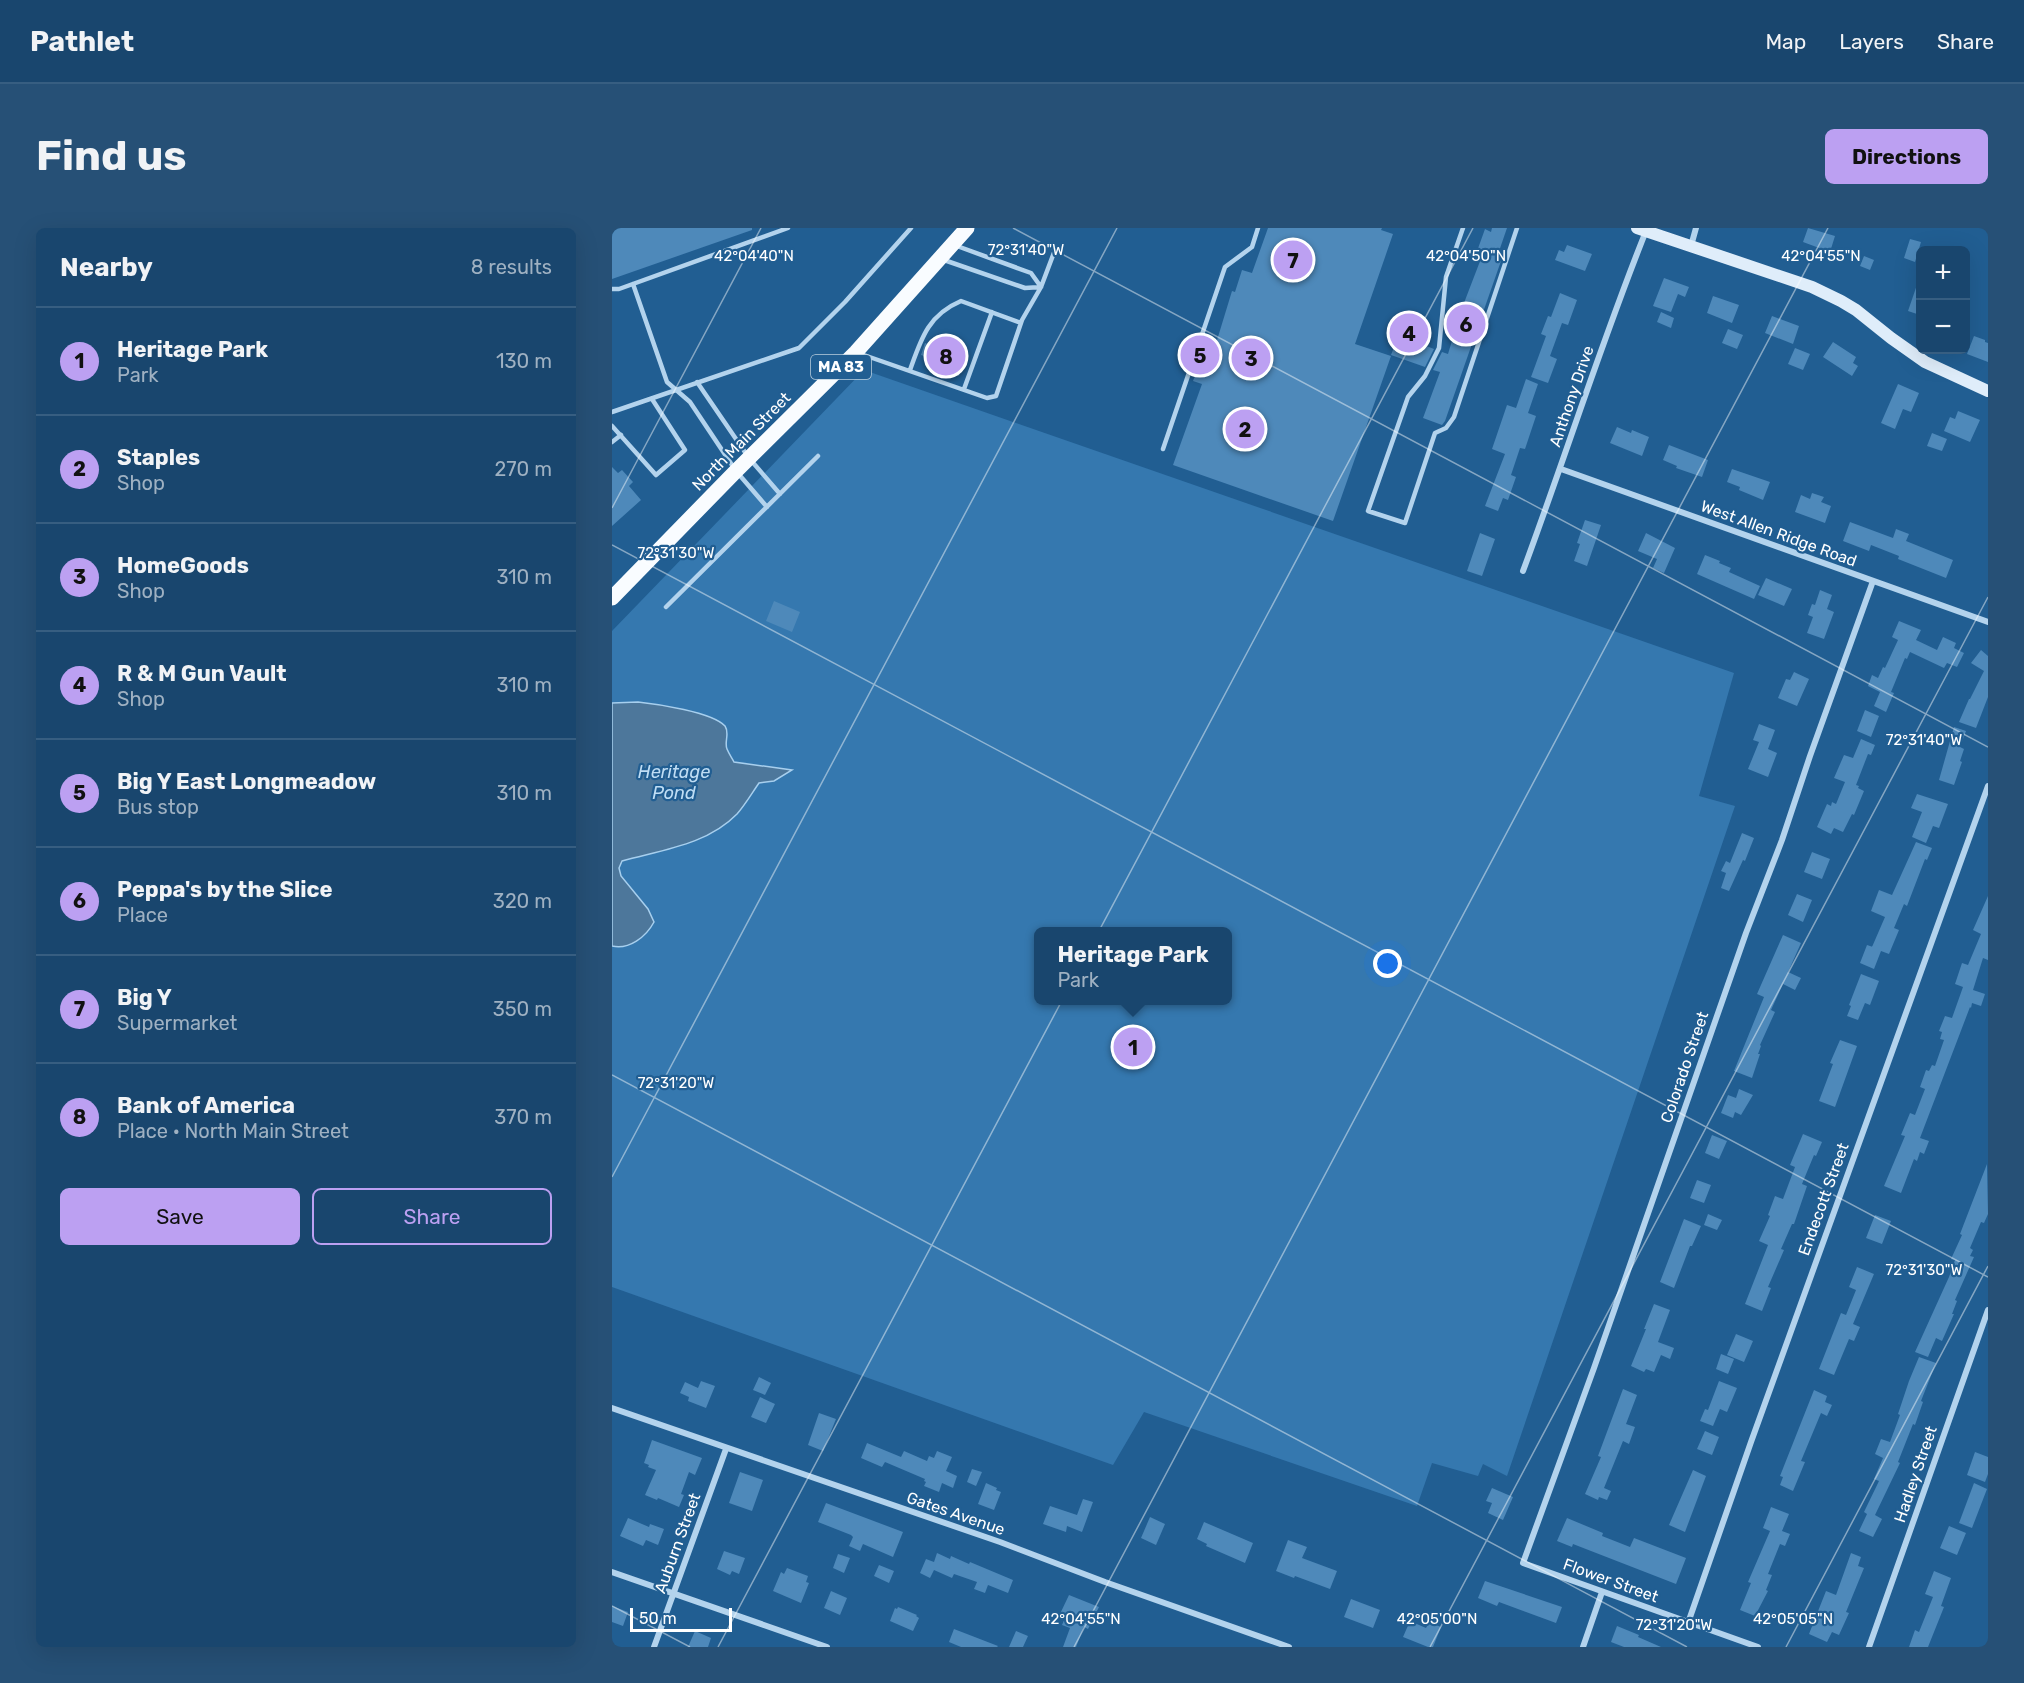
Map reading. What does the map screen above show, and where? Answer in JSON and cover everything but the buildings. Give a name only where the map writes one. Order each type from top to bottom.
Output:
[{"type":"main road","name":"North Main Street","points":[[612,598],[856,352],[967,228]]},
{"type":"main road","points":[[1641,230],[1812,287],[1856,310],[1925,362],[1988,391]]},
{"type":"street","points":[[1691,246],[1696,228]]},
{"type":"street","name":"Anthony Drive","points":[[1523,571],[1561,469],[1641,230]]},
{"type":"street","name":"West Allen Ridge Road","points":[[1561,469],[1988,622]]},
{"type":"street","name":"Colorado Street","points":[[1523,1563],[1873,580]]},
{"type":"street","name":"Endecott Street","points":[[1688,1623],[1988,786]]},
{"type":"street","name":"Hadley Street","points":[[1869,1647],[1988,1310]]},
{"type":"street","name":"Gates Avenue","points":[[612,1408],[1000,1542],[1289,1647]]},
{"type":"street","name":"Auburn Street","points":[[654,1647],[726,1449]]},
{"type":"street","name":"Flower Street","points":[[1523,1563],[1758,1647]]},
{"type":"street","points":[[612,1572],[827,1647]]},
{"type":"street","points":[[1582,1647],[1602,1592]]},
{"type":"lane","points":[[612,289],[633,284],[788,228]]},
{"type":"lane","points":[[612,412],[799,348],[845,302],[911,228]]},
{"type":"lane","points":[[1162,449],[1225,267],[1252,247],[1258,228]]},
{"type":"lane","points":[[1463,228],[1446,277],[1439,348],[1425,376],[1408,397],[1368,511],[1405,523],[1436,433],[1446,428],[1454,417],[1517,228]]},
{"type":"lane","points":[[953,244],[1031,273],[1041,287]]},
{"type":"lane","points":[[856,352],[987,398],[996,396],[1021,323],[1041,287],[1054,250]]},
{"type":"lane","points":[[940,258],[1024,288],[1041,287]]},
{"type":"lane","points":[[633,284],[667,382],[690,402],[736,471],[767,507]]},
{"type":"lane","points":[[910,370],[922,335],[929,325],[952,305],[962,301],[1021,323]]},
{"type":"lane","points":[[964,389],[992,312]]},
{"type":"lane","points":[[697,382],[749,458],[780,494]]},
{"type":"lane","points":[[612,426],[656,475],[685,450],[652,399]]},
{"type":"lane","points":[[612,442],[621,435]]},
{"type":"lane","points":[[666,607],[818,456]]},
{"type":"shaded area","points":[[864,370],[1734,673],[1699,796],[1735,806],[1507,1476],[1483,1464],[1478,1476],[1432,1463],[1417,1506],[1144,1412],[1113,1465],[612,1287],[612,631]]},
{"type":"water","name":"Heritage Pond","points":[[638,702],[684,710],[718,721],[725,726],[726,746],[734,762],[792,770],[774,781],[759,783],[737,814],[712,833],[683,845],[622,861],[619,868],[621,876],[648,909],[654,922],[636,941],[618,947],[612,946],[612,703]]},
{"type":"place","name":"Big Y","points":[[1293,260]]},
{"type":"place","name":"Peppa's by the Slice","points":[[1466,324]]},
{"type":"place","name":"R & M Gun Vault","points":[[1409,333]]},
{"type":"place","name":"Big Y East Longmeadow","points":[[1200,355]]},
{"type":"place","name":"Bank of America","points":[[946,356]]},
{"type":"place","name":"HomeGoods","points":[[1251,358]]},
{"type":"place","name":"Staples","points":[[1245,429]]},
{"type":"place","name":"Heritage Park","points":[[1133,1047]]}]
